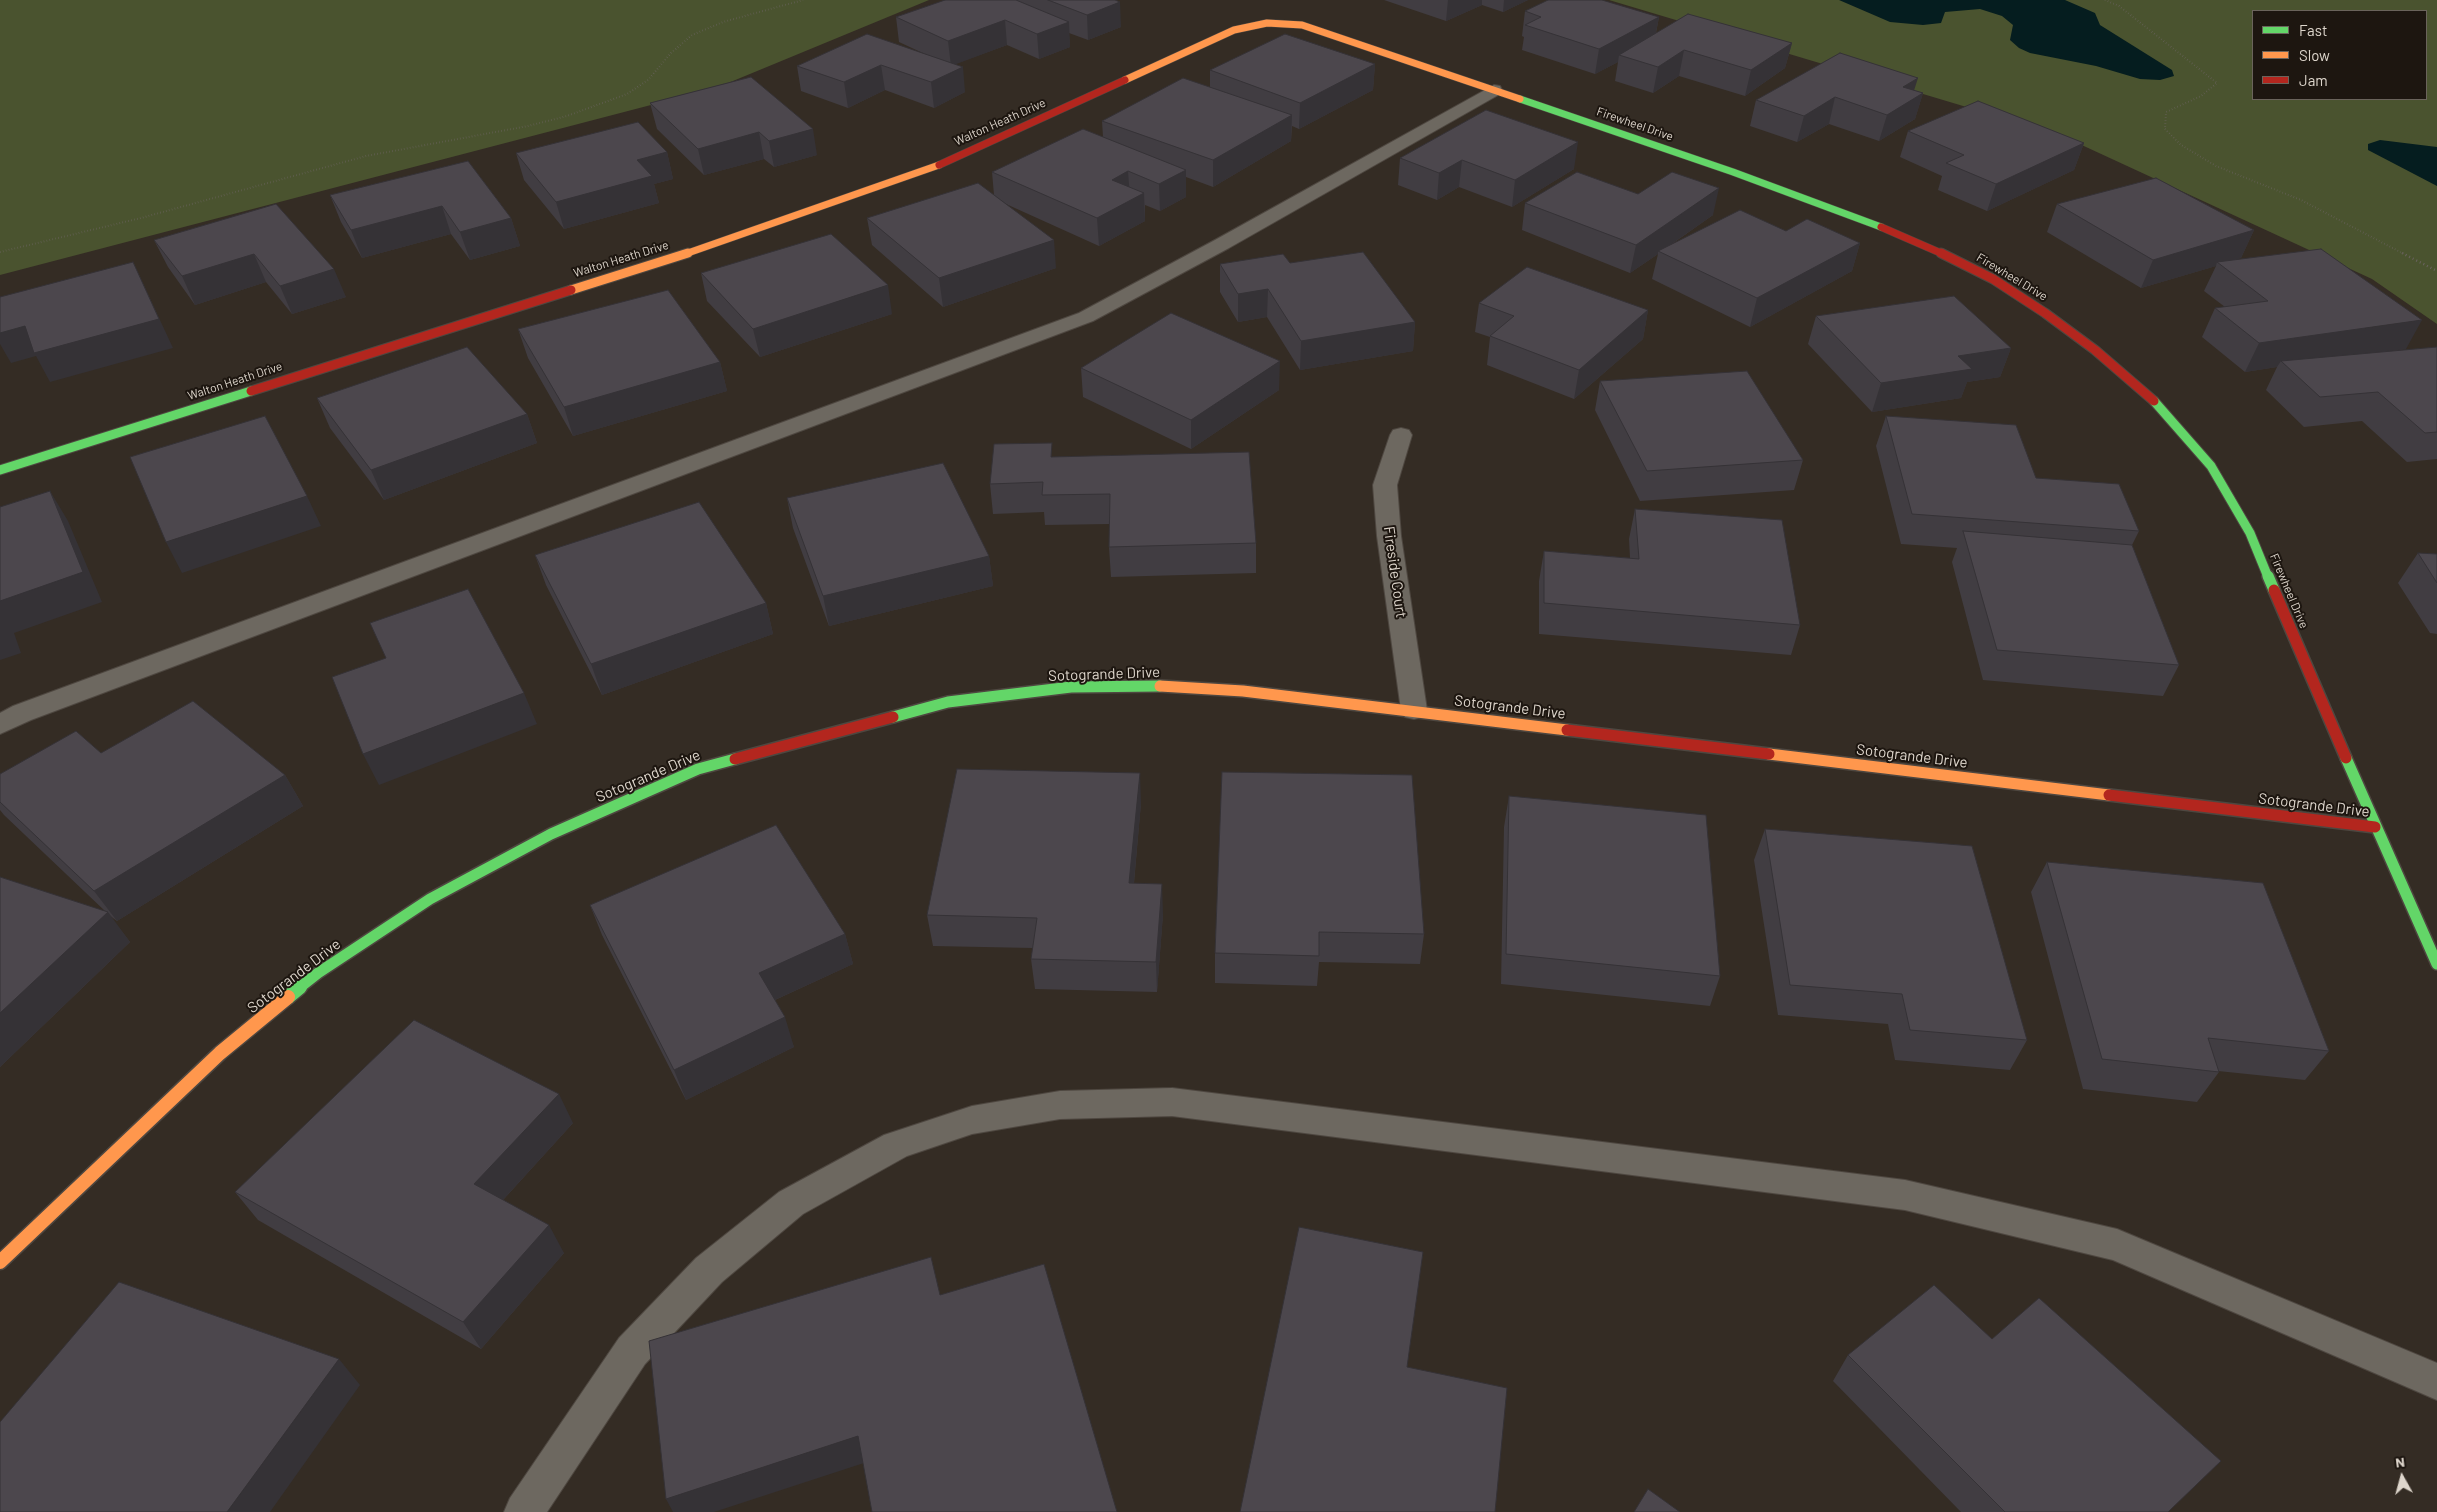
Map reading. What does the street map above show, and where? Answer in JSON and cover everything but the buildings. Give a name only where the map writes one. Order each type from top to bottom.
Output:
[{"type":"street","name":"Firewheel Drive","points":[[1234,30],[1267,23],[1302,25],[1733,172],[1877,225],[1933,249],[1993,279],[2045,313],[2095,350],[2161,406],[2211,466],[2250,533],[2375,828],[2437,964]]},
{"type":"street","name":"Walton Heath Drive","points":[[0,470],[734,238],[839,202],[932,168],[1234,30]]},
{"type":"street","points":[[0,725],[22,713],[1086,317],[1222,244],[1494,90]]},
{"type":"street","name":"Fireside Court","points":[[1401,435],[1385,486],[1389,536],[1414,710]]},
{"type":"street","name":"Sotogrande Drive","points":[[0,1262],[220,1053],[318,973],[430,898],[551,834],[698,769],[948,702],[1071,687],[1156,686],[1243,691],[1414,710],[2375,828]]},
{"type":"street","points":[[524,1512],[632,1351],[709,1270],[790,1203],[896,1145],[972,1120],[1060,1105],[1172,1102],[1905,1195],[2117,1246],[2437,1382]]},
{"type":"path","points":[[0,252],[140,218],[366,156],[528,126],[567,116],[627,94],[648,80],[671,53],[692,35],[723,22],[803,0]]},
{"type":"path","points":[[2105,0],[2119,6],[2217,83],[2201,96],[2166,112],[2165,129],[2181,145],[2216,166],[2301,200],[2437,271]]},
{"type":"green space","points":[[0,0],[929,0],[716,88],[0,275]]},
{"type":"green space","points":[[1609,0],[2437,0],[2437,324],[2372,279],[2060,135]]},
{"type":"water","points":[[1839,0],[2065,0],[2095,13],[2100,25],[2172,70],[2174,76],[2160,80],[2140,79],[2096,66],[2030,53],[2019,48],[2010,40],[2013,25],[2002,16],[1980,9],[1945,12],[1941,23],[1923,25],[1890,22]]},
{"type":"water","points":[[2380,140],[2437,147],[2437,186],[2368,150],[2368,144]]},
{"type":"traffic: fast","points":[[1520,99],[1733,172],[1881,227]]},
{"type":"traffic: fast","points":[[0,470],[251,391]]},
{"type":"traffic: fast","points":[[2154,401],[2211,466],[2250,533],[2274,590]]},
{"type":"traffic: fast","points":[[893,717],[948,702],[1071,687],[1160,686]]},
{"type":"traffic: fast","points":[[2346,758],[2437,964]]},
{"type":"traffic: fast","points":[[288,997],[318,973],[430,899],[551,834],[698,769],[735,759]]},
{"type":"traffic: slow","points":[[1125,80],[1234,30],[1267,23],[1302,25],[1520,99]]},
{"type":"traffic: slow","points":[[571,290],[735,238],[939,165]]},
{"type":"traffic: slow","points":[[1160,686],[1243,691],[1567,730]]},
{"type":"traffic: slow","points":[[1769,754],[2109,795]]},
{"type":"traffic: slow","points":[[0,1262],[220,1053],[288,997]]},
{"type":"traffic: jam","points":[[939,165],[1125,80]]},
{"type":"traffic: jam","points":[[1881,227],[1933,249],[1993,279],[2045,313],[2095,350],[2154,401]]},
{"type":"traffic: jam","points":[[251,391],[571,290]]},
{"type":"traffic: jam","points":[[2274,590],[2346,758]]},
{"type":"traffic: jam","points":[[735,759],[893,717]]},
{"type":"traffic: jam","points":[[1567,730],[1769,754]]},
{"type":"traffic: jam","points":[[2109,795],[2375,827]]}]
